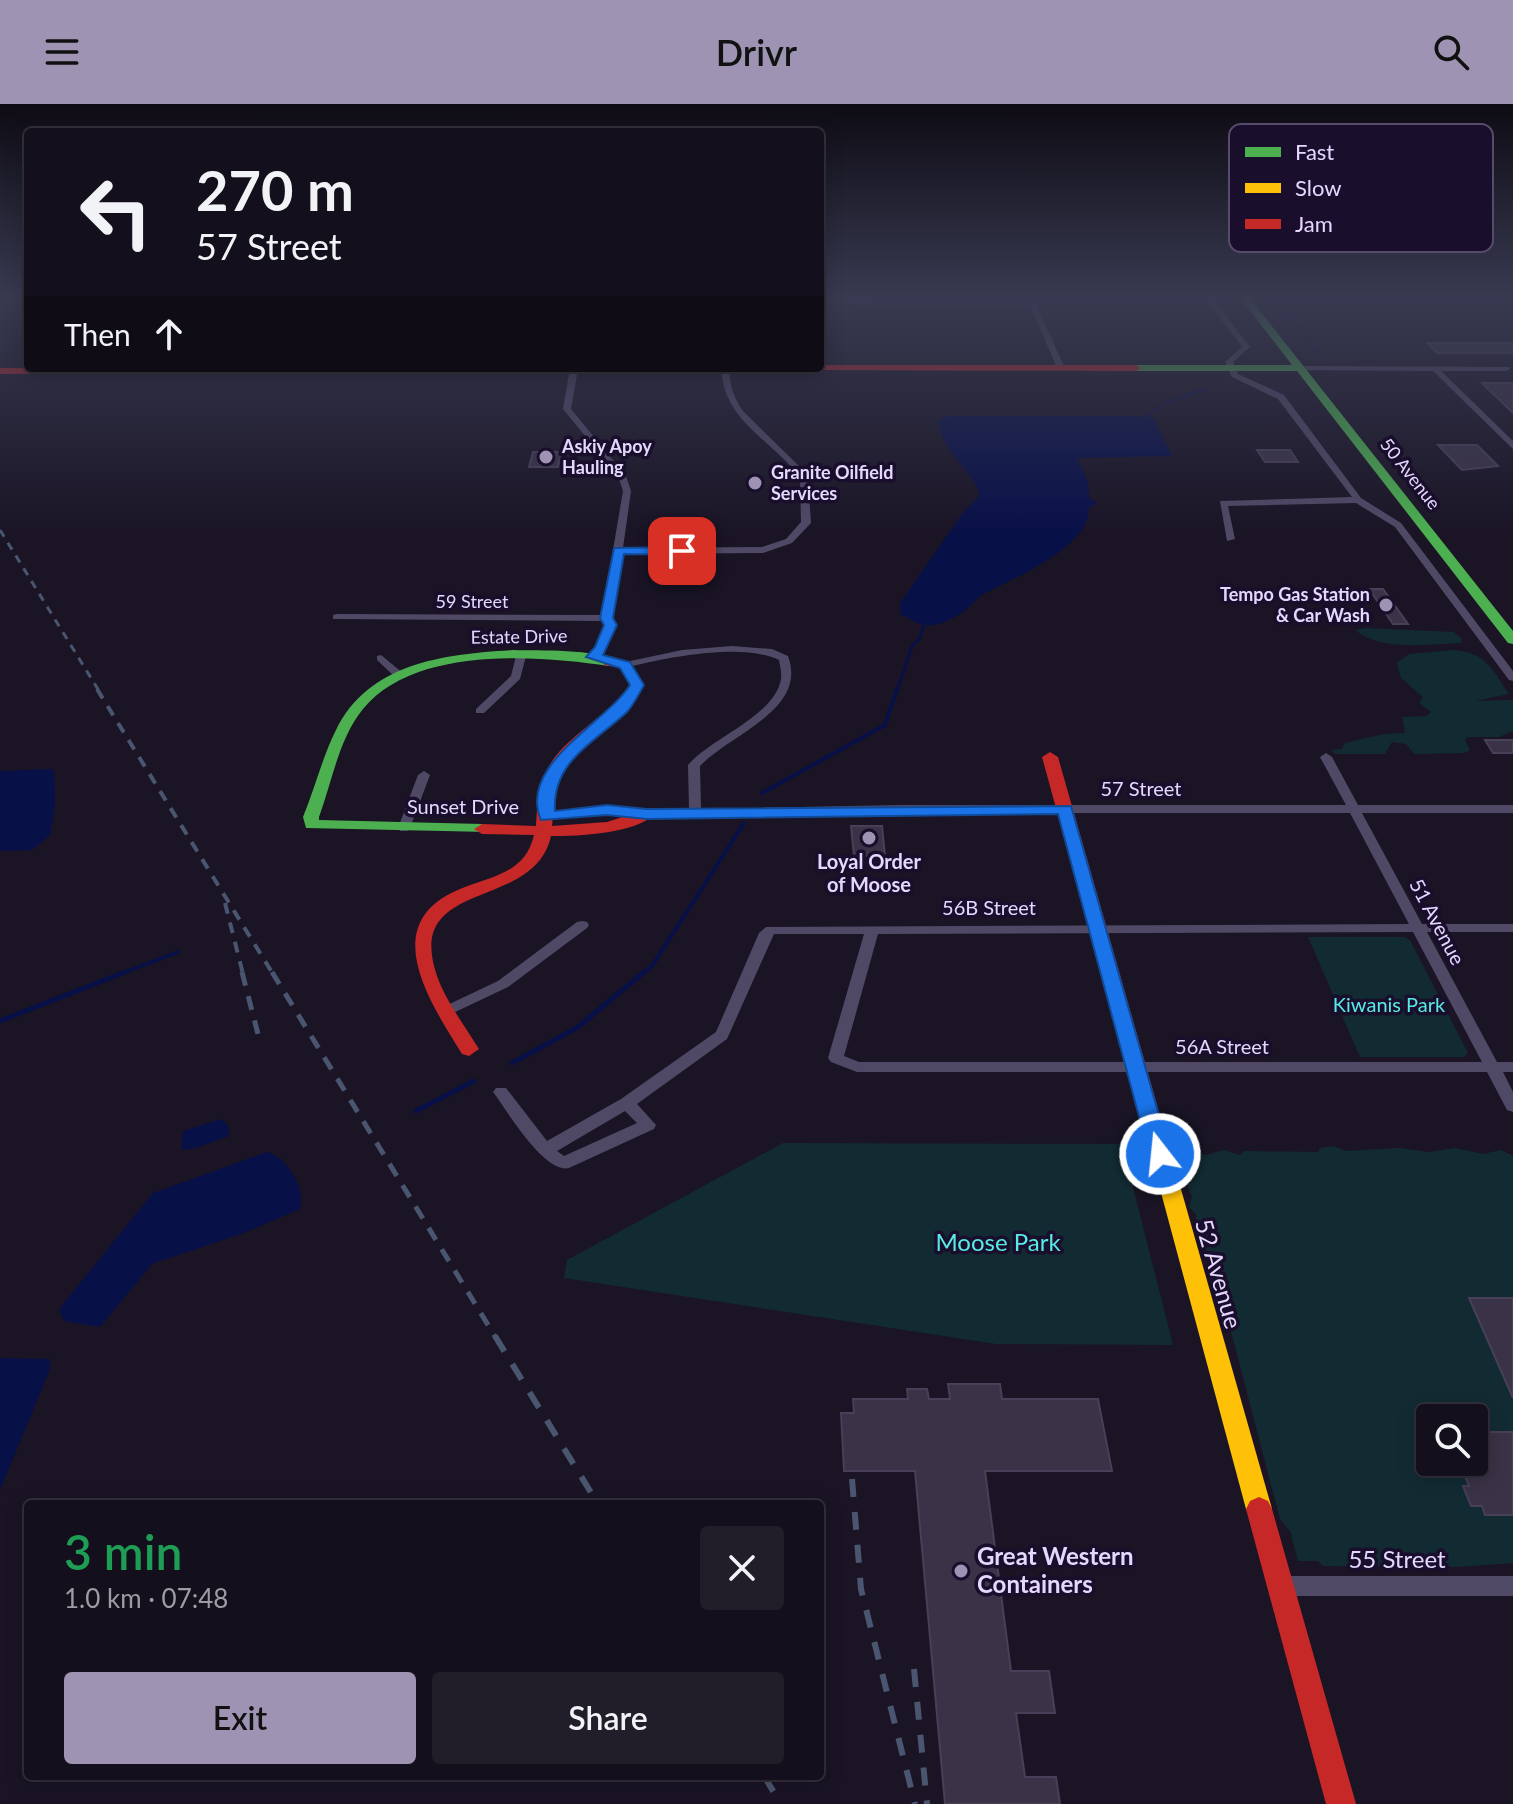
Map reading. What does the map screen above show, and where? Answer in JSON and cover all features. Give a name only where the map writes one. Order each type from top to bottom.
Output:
[{"type":"main road","name":"50 Avenue","points":[[1307,375],[1513,640]]},
{"type":"main road","name":"Estate Drive","points":[[323,828],[312,825],[311,817],[358,705],[379,687],[400,676],[457,659],[593,657],[625,665]]},
{"type":"main road","points":[[469,1049],[431,988],[419,953],[433,917],[462,894],[525,868],[540,847],[547,823],[546,795],[553,772],[574,747],[633,696],[637,685],[625,665]]},
{"type":"main road","name":"52 Avenue","points":[[1050,757],[1341,1804]]},
{"type":"main road","name":"Sunset Drive","points":[[323,828],[547,823],[590,833],[614,829],[647,814]]},
{"type":"street","points":[[572,375],[567,409],[625,482],[627,491],[607,618],[610,625],[607,637],[593,657]]},
{"type":"street","points":[[619,551],[763,550],[789,541],[806,523],[804,480],[794,463],[731,403],[723,387],[724,375]]},
{"type":"street","points":[[1236,375],[1281,397],[1358,500],[1398,525],[1513,678]]},
{"type":"street","points":[[1441,375],[1513,446]]},
{"type":"street","points":[[1230,539],[1223,503],[1358,500]]},
{"type":"street","points":[[1440,582],[1468,581]]},
{"type":"street","name":"59 Street","points":[[337,617],[607,618]]},
{"type":"street","points":[[625,665],[684,652],[768,651],[784,658],[788,670],[787,684],[777,701],[700,756],[694,765],[695,812]]},
{"type":"street","points":[[480,711],[516,677],[521,656]]},
{"type":"street","points":[[381,658],[400,676]]},
{"type":"street","name":"51 Avenue","points":[[1326,757],[1513,1106]]},
{"type":"street","points":[[404,828],[424,775]]},
{"type":"street","name":"57 Street","points":[[770,812],[1513,809]]},
{"type":"street","name":"Sunset Drive","points":[[647,814],[770,812]]},
{"type":"street","points":[[446,1011],[503,984],[582,925]]},
{"type":"street","name":"56B Street","points":[[545,1150],[627,1103],[722,1035],[766,933],[771,930],[1513,928]]},
{"type":"street","name":"56A Street","points":[[872,929],[836,1058],[857,1067],[1513,1067]]},
{"type":"street","points":[[501,1092],[545,1150],[563,1164],[648,1125],[627,1103]]},
{"type":"street","name":"55 Street","points":[[1280,1586],[1513,1586]]},
{"type":"green space","points":[[1355,630],[1454,632],[1462,639],[1461,643],[1391,644],[1366,637]]},
{"type":"green space","points":[[1454,650],[1474,655],[1493,670],[1509,694],[1475,701],[1513,700],[1513,731],[1499,737],[1468,737],[1465,740],[1470,750],[1464,753],[1414,754],[1406,744],[1392,742],[1385,754],[1335,754],[1331,750],[1342,749],[1345,743],[1405,733],[1402,717],[1427,716],[1431,712],[1419,703],[1423,697],[1401,678],[1397,663],[1409,654]]},
{"type":"green space","name":"Kiwanis Park","points":[[1308,937],[1404,937],[1410,940],[1468,1053],[1464,1057],[1360,1057]]},
{"type":"green space","name":"Moose Park","points":[[783,1143],[1122,1144],[1173,1345],[996,1344],[564,1278],[567,1260]]},
{"type":"green space","points":[[1334,1146],[1346,1151],[1399,1148],[1429,1152],[1455,1148],[1483,1154],[1501,1150],[1513,1156],[1513,1563],[1458,1567],[1323,1566],[1318,1561],[1298,1561],[1290,1531],[1280,1519],[1228,1320],[1203,1242],[1196,1236],[1196,1214],[1189,1207],[1192,1197],[1178,1164],[1182,1155],[1193,1150],[1206,1155],[1224,1150],[1240,1155],[1244,1151],[1318,1152],[1320,1148]]},
{"type":"shaded area","points":[[947,416],[1147,416],[1154,419],[1172,456],[1077,458],[1088,481],[1089,497],[1097,503],[1089,508],[1086,522],[1077,536],[1046,561],[980,596],[955,617],[940,624],[924,625],[900,614],[900,603],[962,514],[979,496],[973,480],[946,445],[941,433],[938,421]]},
{"type":"shaded area","points":[[54,769],[55,805],[50,835],[32,850],[0,851],[0,771]]},
{"type":"shaded area","points":[[221,1119],[228,1125],[229,1136],[181,1150],[183,1131]]},
{"type":"shaded area","points":[[267,1152],[281,1160],[293,1174],[300,1192],[300,1209],[244,1233],[152,1264],[100,1327],[64,1321],[59,1309],[153,1193]]},
{"type":"shaded area","points":[[0,1358],[50,1359],[50,1369],[0,1490]]},
{"type":"building","points":[[1482,383],[1513,383],[1513,413]]},
{"type":"building","points":[[1438,445],[1477,445],[1498,466],[1462,470]]},
{"type":"building","points":[[1257,450],[1290,450],[1298,462],[1265,462]]},
{"type":"building","name":"Askiy Apoy Hauling","points":[[533,452],[562,452],[558,467],[529,467]]},
{"type":"building","name":"Tempo Gas Station & Car Wash","points":[[1369,589],[1383,589],[1408,624],[1393,624]]},
{"type":"building","points":[[1485,740],[1513,740],[1513,753],[1493,753]]},
{"type":"building","name":"Loyal Order of Moose","points":[[851,826],[882,826],[885,856],[854,856]]},
{"type":"building","points":[[1469,1298],[1513,1298],[1513,1398]]},
{"type":"building","name":"Great Western Containers","points":[[948,1384],[1000,1384],[1002,1399],[1098,1399],[1112,1471],[985,1471],[1011,1671],[1049,1671],[1055,1713],[1016,1713],[1025,1777],[1056,1777],[1060,1804],[945,1804],[915,1471],[844,1471],[841,1413],[854,1413],[853,1399],[908,1399],[907,1389],[927,1389],[929,1399],[950,1399]]},
{"type":"building","points":[[1488,1432],[1513,1432],[1513,1515],[1485,1515],[1482,1506],[1471,1506],[1463,1486],[1469,1486],[1465,1476],[1488,1476]]},
{"type":"waterway","points":[[1147,416],[1165,403],[1205,389]]},
{"type":"waterway","points":[[897,691],[912,646],[920,638],[924,625]]},
{"type":"waterway","points":[[762,793],[885,725],[897,689]]},
{"type":"waterway","points":[[642,974],[652,966],[744,823]]},
{"type":"waterway","points":[[120,974],[178,952]]},
{"type":"waterway","points":[[0,1021],[125,972]]},
{"type":"waterway","points":[[512,1063],[578,1027],[644,972]]},
{"type":"waterway","points":[[416,1111],[474,1081]]},
{"type":"railway","points":[[0,530],[99,691]]},
{"type":"railway","points":[[97,689],[273,974]]},
{"type":"railway","points":[[225,903],[243,974]]},
{"type":"railway","points":[[242,972],[260,1042]]},
{"type":"railway","points":[[272,972],[496,1338]]},
{"type":"railway","points":[[495,1336],[596,1500]]},
{"type":"railway","points":[[852,1479],[861,1589],[915,1804]]},
{"type":"railway","points":[[914,1669],[927,1804]]},
{"type":"railway","points":[[766,1780],[781,1804]]},
{"type":"traffic: fast","points":[[1305,375],[1513,640]]},
{"type":"traffic: fast","points":[[482,829],[312,825],[311,817],[337,744],[359,704],[380,685],[408,671],[476,656],[548,655],[609,662]]},
{"type":"traffic: slow","points":[[1155,1133],[1259,1509]]},
{"type":"traffic: jam","points":[[469,1049],[432,986],[423,944],[428,924],[442,907],[467,892],[515,875],[536,855],[541,844],[546,796],[553,772],[571,748],[619,709],[637,685],[625,665],[609,662]]},
{"type":"traffic: jam","points":[[1050,757],[1155,1133]]},
{"type":"traffic: jam","points":[[482,829],[587,830],[627,822],[647,814]]},
{"type":"traffic: jam","points":[[1259,1509],[1341,1804]]},
{"type":"place","name":"Askiy Apoy Hauling","points":[[546,457]]},
{"type":"place","name":"Granite Oilfield Services","points":[[755,483]]},
{"type":"place","name":"Tempo Gas Station & Car Wash","points":[[1386,605]]},
{"type":"place","name":"Loyal Order of Moose","points":[[869,838]]},
{"type":"place","name":"Great Western Containers","points":[[961,1571]]},
{"type":"route","points":[[682,551],[619,551],[607,618],[610,625],[602,648],[593,657],[625,665],[637,685],[624,707],[574,747],[553,772],[546,795],[547,816],[607,810],[647,814],[1065,809],[1160,1154]]}]
